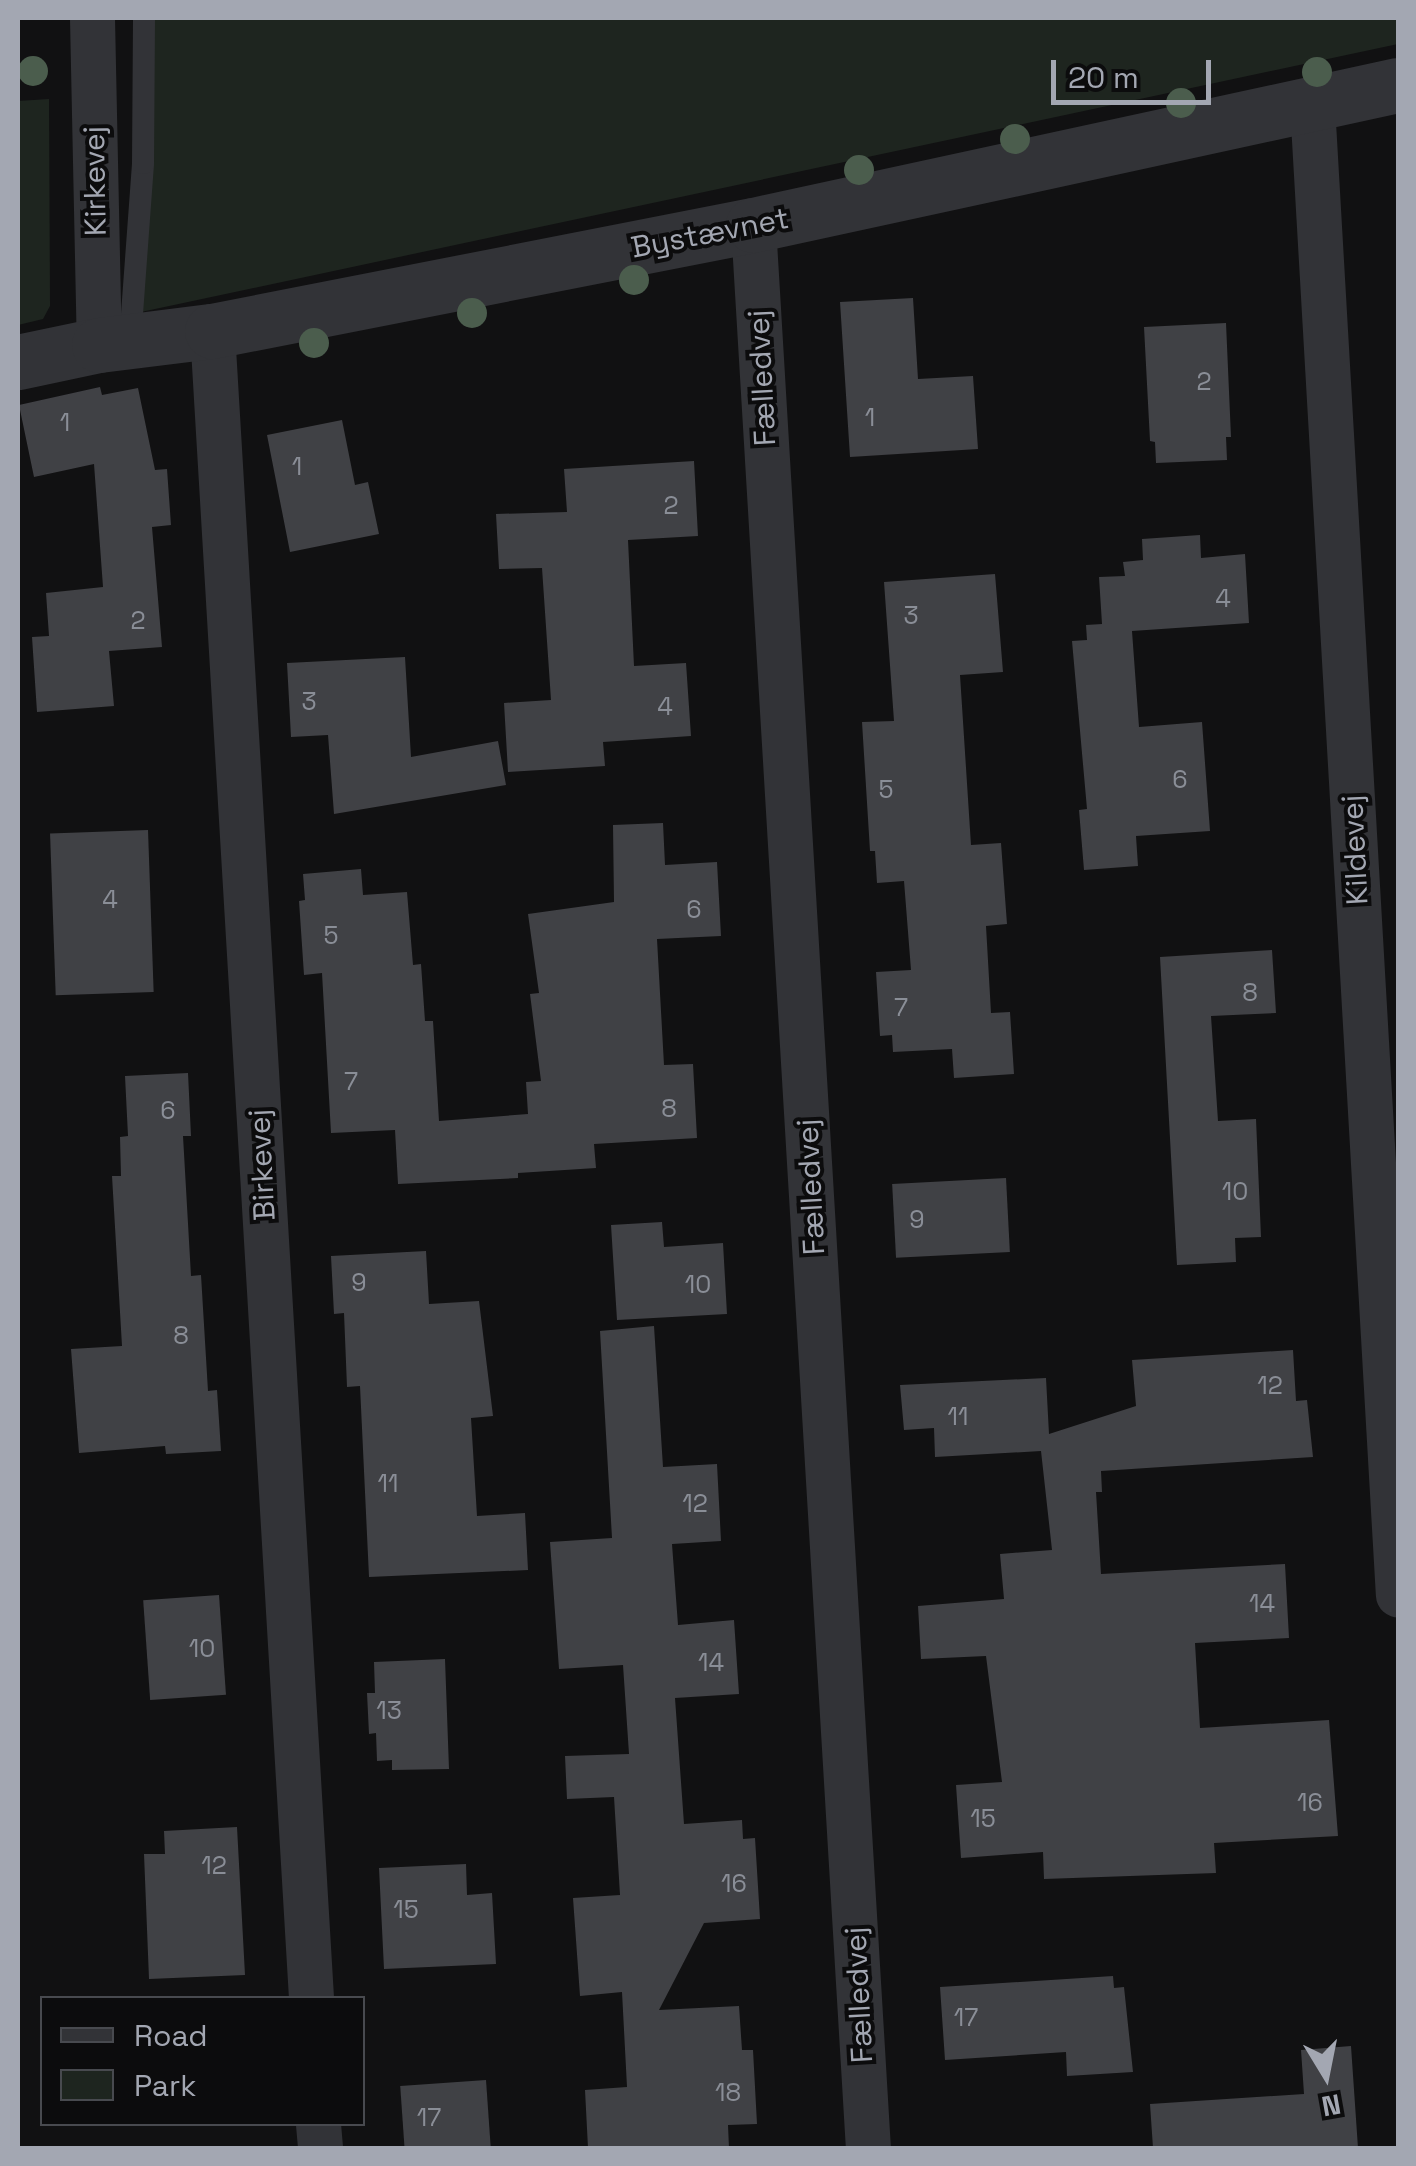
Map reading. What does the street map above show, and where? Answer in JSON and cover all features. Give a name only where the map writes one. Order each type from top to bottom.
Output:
[{"type":"street","name":"Kirkevej","points":[[92,18],[114,343]]},
{"type":"street","name":"Bystævnet","points":[[18,362],[114,343],[212,332],[753,225],[1398,85]]},
{"type":"street","name":"Kildevej","points":[[1312,105],[1398,1595]]},
{"type":"street","name":"Fælledvej","points":[[753,225],[868,2148]]},
{"type":"street","name":"Birkevej","points":[[212,332],[311,1996]]},
{"type":"lane","points":[[114,343],[143,163],[144,18]]},
{"type":"green space","points":[[153,18],[1398,18],[1398,44],[141,312]]},
{"type":"green space","points":[[49,99],[50,306],[43,319],[18,325],[18,101]]},
{"type":"building","points":[[913,298],[918,379],[973,376],[978,449],[850,457],[840,302]]},
{"type":"building","points":[[1226,323],[1231,437],[1226,437],[1227,460],[1156,463],[1155,442],[1150,441],[1144,327]]},
{"type":"building","points":[[100,387],[102,395],[138,388],[155,470],[167,469],[171,525],[152,527],[162,647],[109,651],[114,706],[37,712],[32,637],[49,636],[46,593],[103,587],[94,464],[34,477],[19,405]]},
{"type":"building","points":[[342,420],[355,485],[368,482],[379,534],[290,552],[267,435]]},
{"type":"building","points":[[694,461],[698,536],[628,540],[634,666],[686,663],[691,736],[603,742],[605,766],[508,772],[504,703],[551,700],[542,568],[499,569],[496,514],[567,512],[564,469]]},
{"type":"building","points":[[1200,535],[1201,558],[1245,554],[1249,623],[1132,631],[1139,727],[1202,722],[1210,831],[1136,836],[1138,866],[1084,870],[1079,810],[1087,809],[1072,641],[1087,640],[1086,625],[1102,624],[1099,577],[1125,576],[1123,562],[1143,560],[1142,539]]},
{"type":"building","points":[[995,574],[1003,672],[960,675],[971,845],[1001,843],[1007,924],[986,926],[991,1013],[1010,1012],[1014,1074],[954,1078],[952,1049],[893,1052],[892,1035],[880,1036],[876,972],[911,970],[904,881],[877,883],[875,851],[870,851],[862,722],[894,721],[884,582]]},
{"type":"building","points":[[405,657],[411,757],[498,741],[506,785],[334,814],[328,735],[291,737],[287,663]]},
{"type":"building","points":[[663,823],[665,865],[717,862],[721,936],[657,939],[664,1065],[693,1064],[697,1138],[594,1144],[596,1168],[518,1173],[518,1178],[398,1184],[395,1130],[331,1133],[322,973],[304,975],[299,901],[305,900],[303,874],[361,869],[363,895],[407,892],[413,965],[421,964],[425,1021],[433,1021],[439,1121],[528,1114],[526,1082],[541,1081],[530,994],[539,993],[528,914],[614,902],[613,825]]},
{"type":"building","points":[[148,830],[154,992],[56,995],[50,833]]},
{"type":"building","points":[[1272,950],[1276,1013],[1211,1016],[1218,1121],[1256,1119],[1261,1237],[1235,1238],[1236,1262],[1177,1265],[1160,957]]},
{"type":"building","points":[[188,1073],[191,1136],[183,1136],[191,1276],[201,1275],[208,1391],[217,1390],[221,1451],[166,1454],[165,1446],[79,1453],[71,1349],[122,1346],[112,1176],[121,1176],[120,1137],[128,1136],[125,1076]]},
{"type":"building","points":[[1006,1178],[1010,1252],[896,1258],[892,1184]]},
{"type":"building","points":[[662,1222],[664,1247],[723,1243],[727,1314],[617,1320],[611,1225]]},
{"type":"building","points":[[426,1251],[429,1304],[479,1301],[493,1416],[471,1418],[477,1516],[525,1513],[528,1570],[369,1577],[360,1386],[347,1387],[344,1313],[334,1314],[331,1256]]},
{"type":"building","points":[[654,1326],[663,1467],[717,1464],[721,1541],[672,1544],[678,1625],[734,1620],[739,1694],[675,1698],[684,1824],[742,1820],[743,1839],[755,1838],[760,1919],[704,1923],[659,2010],[739,2006],[742,2050],[753,2050],[757,2124],[728,2125],[729,2148],[588,2148],[585,2090],[627,2087],[622,1992],[580,1996],[573,1898],[620,1895],[614,1797],[567,1799],[565,1756],[629,1754],[623,1665],[559,1669],[550,1542],[612,1538],[600,1331]]},
{"type":"building","points":[[1293,1350],[1296,1401],[1307,1400],[1313,1457],[1101,1471],[1102,1492],[1096,1492],[1101,1574],[1285,1564],[1289,1638],[1195,1643],[1200,1728],[1329,1720],[1338,1836],[1214,1843],[1216,1873],[1044,1879],[1043,1852],[961,1858],[956,1785],[1002,1782],[986,1656],[921,1659],[918,1606],[1004,1599],[1000,1554],[1052,1550],[1041,1451],[935,1457],[934,1428],[904,1430],[900,1385],[1046,1378],[1049,1434],[1136,1406],[1132,1360]]},
{"type":"building","points":[[219,1595],[226,1695],[150,1700],[143,1600]]},
{"type":"building","points":[[445,1659],[449,1769],[392,1770],[392,1760],[377,1761],[376,1733],[369,1734],[367,1693],[375,1693],[374,1662]]},
{"type":"building","points":[[237,1827],[245,1975],[149,1979],[144,1854],[165,1854],[164,1831]]},
{"type":"building","points":[[466,1864],[467,1895],[492,1893],[496,1964],[384,1969],[379,1868]]},
{"type":"building","points":[[1113,1976],[1114,1988],[1124,1987],[1133,2072],[1067,2076],[1066,2052],[945,2060],[940,1987]]},
{"type":"building","points":[[1351,2046],[1358,2148],[1153,2148],[1150,2104],[1304,2094],[1301,2050]]},
{"type":"building","points":[[486,2080],[491,2148],[405,2148],[400,2086]]}]
